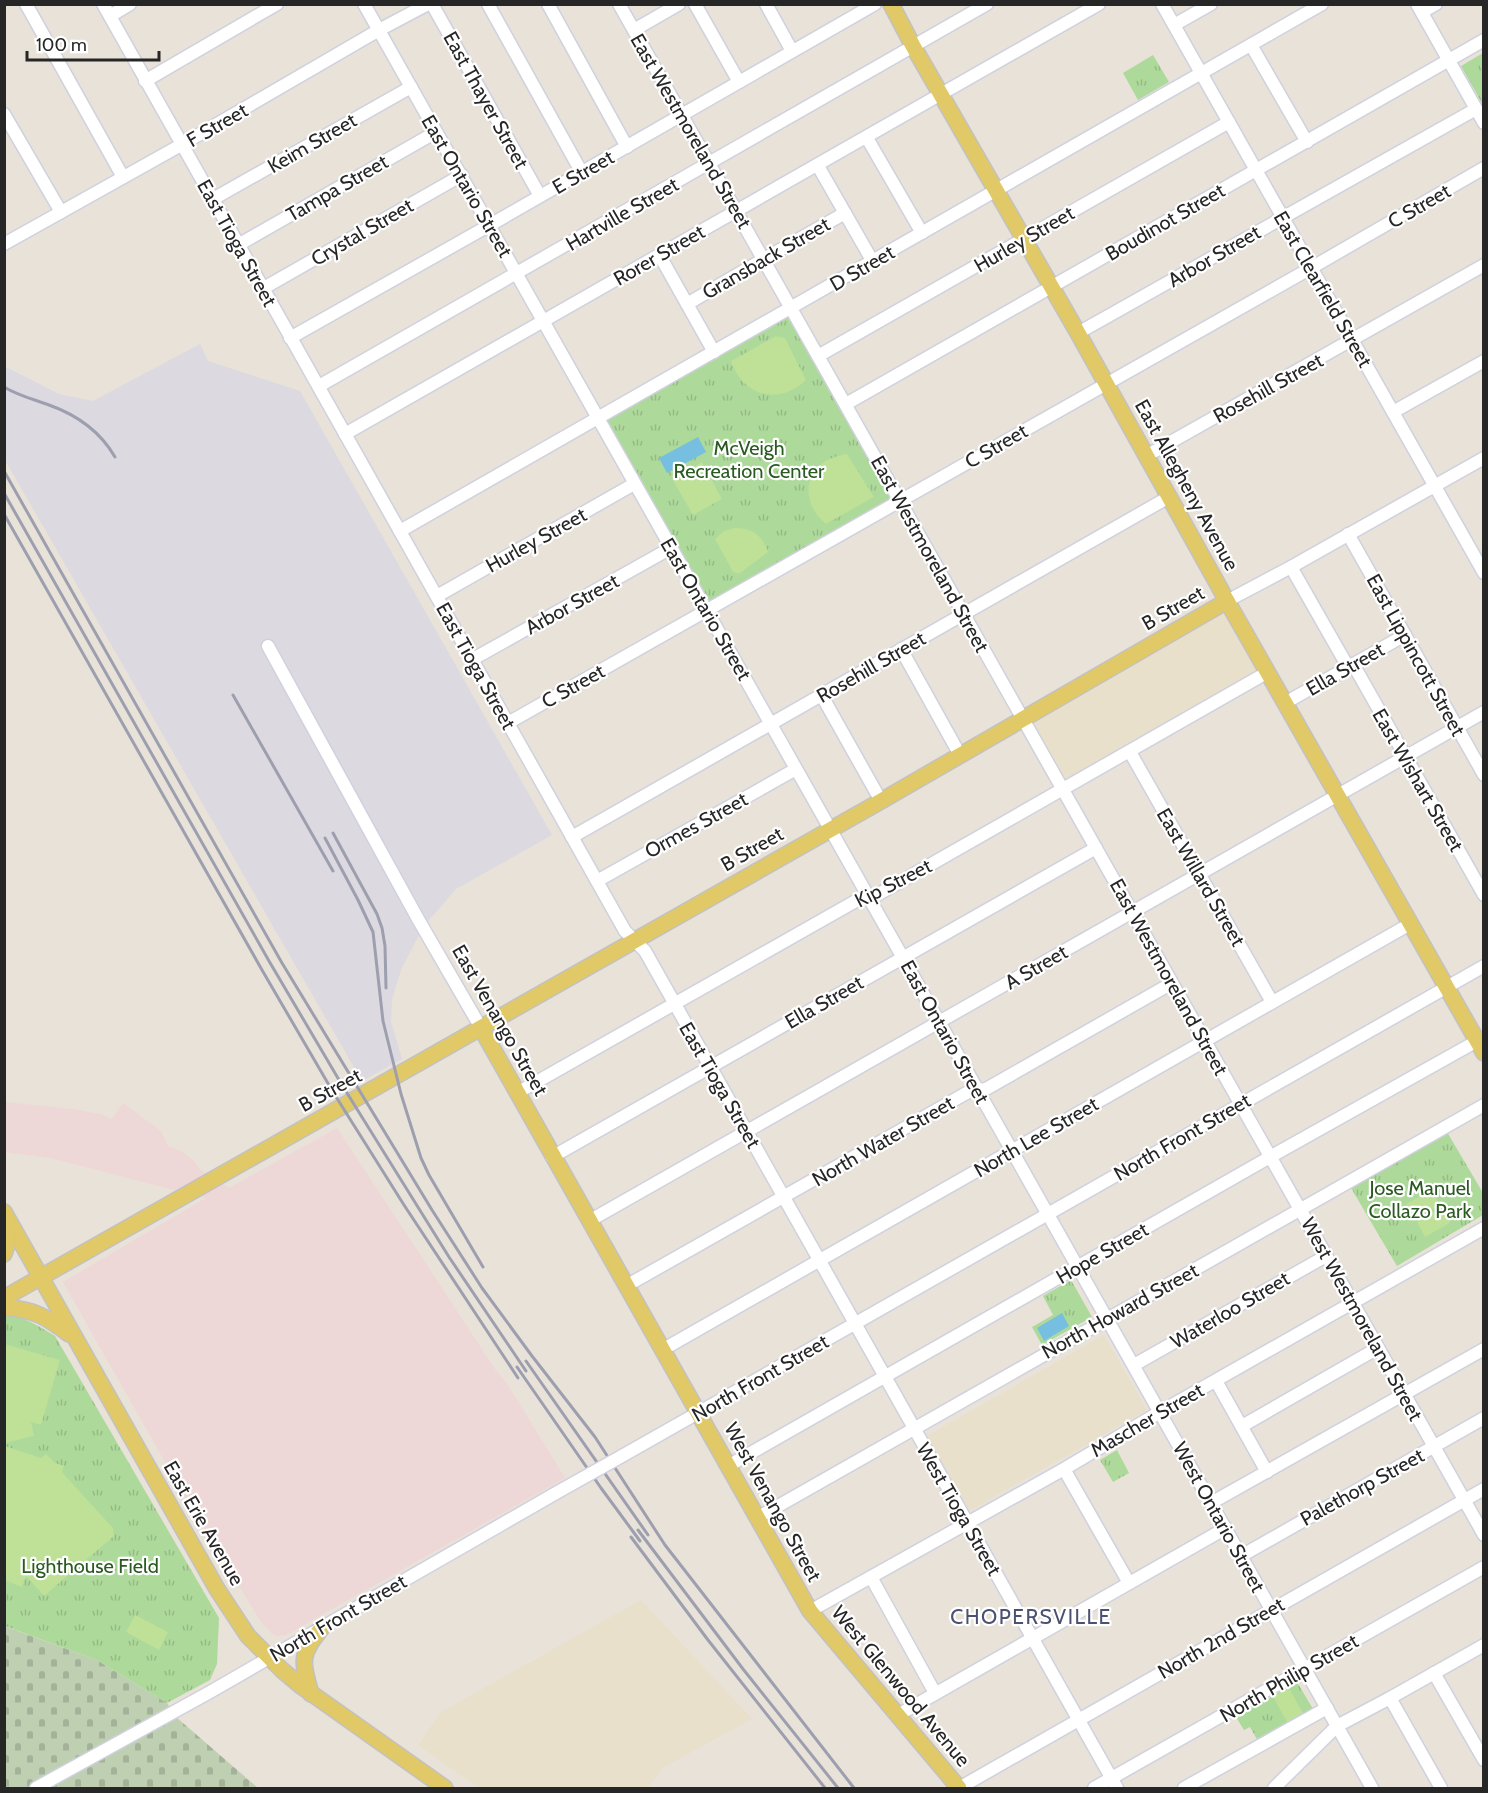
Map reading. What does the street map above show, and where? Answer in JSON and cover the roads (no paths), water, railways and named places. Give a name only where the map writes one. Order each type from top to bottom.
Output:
[{"type":"main road","name":"East Allegheny Avenue","points":[[891,4],[1480,1047]]},
{"type":"main road","name":"B Street","points":[[4,1298],[881,801],[1227,601]]},
{"type":"main road","name":"East Venango Street","points":[[481,1028],[698,1413]]},
{"type":"main road","name":"East Erie Avenue","points":[[4,1214],[225,1603],[248,1636],[268,1658],[311,1694],[445,1788]]},
{"type":"main road","points":[[4,1214],[8,1223],[8,1242],[4,1254]]},
{"type":"main road","points":[[4,1307],[23,1309],[50,1319],[71,1335],[80,1347]]},
{"type":"main road","name":"West Venango Street","points":[[698,1413],[810,1611]]},
{"type":"main road","name":"West Glenwood Avenue","points":[[810,1611],[959,1788]]},
{"type":"main road","points":[[311,1694],[303,1656],[323,1626]]},
{"type":"street","points":[[26,4],[123,177]]},
{"type":"street","name":"East Tioga Street","points":[[103,4],[625,931],[645,951],[855,1324]]},
{"type":"street","points":[[110,16],[130,4]]},
{"type":"street","points":[[145,81],[278,4]]},
{"type":"street","name":"East Ontario Street","points":[[364,4],[1048,1214]]},
{"type":"street","name":"F Street","points":[[4,244],[379,30],[430,4]]},
{"type":"street","name":"East Thayer Street","points":[[430,4],[540,196]]},
{"type":"street","points":[[488,4],[582,173]]},
{"type":"street","points":[[548,4],[627,147]]},
{"type":"street","name":"East Westmoreland Street","points":[[619,4],[1240,1104]]},
{"type":"street","points":[[634,30],[679,4]]},
{"type":"street","points":[[695,4],[739,82]]},
{"type":"street","points":[[766,4],[792,51]]},
{"type":"street","name":"E Street","points":[[290,338],[874,4]]},
{"type":"street","name":"Hartville Street","points":[[319,386],[987,4]]},
{"type":"street","name":"Rorer Street","points":[[345,434],[1099,4]]},
{"type":"street","name":"East Clearfield Street","points":[[1162,4],[1484,573]]},
{"type":"street","points":[[1174,25],[1211,4]]},
{"type":"street","name":"D Street","points":[[400,531],[1322,4]]},
{"type":"street","points":[[1436,4],[1420,8],[1484,123]]},
{"type":"street","name":"Boudinot Street","points":[[846,404],[1484,40]]},
{"type":"street","points":[[1251,45],[1307,142]]},
{"type":"street","name":"Keim Street","points":[[213,199],[411,87]]},
{"type":"street","name":"Arbor Street","points":[[1078,333],[1476,109]]},
{"type":"street","points":[[4,114],[61,212]]},
{"type":"street","name":"Hurley Street","points":[[818,356],[1229,122]]},
{"type":"street","name":"Tampa Street","points":[[238,245],[436,132]]},
{"type":"street","points":[[867,138],[922,233]]},
{"type":"street","points":[[818,166],[873,262]]},
{"type":"street","name":"C Street","points":[[508,723],[1484,168]]},
{"type":"street","name":"Crystal Street","points":[[262,289],[462,175]]},
{"type":"street","name":"Gransback Street","points":[[687,304],[845,213]]},
{"type":"street","points":[[660,256],[714,352]]},
{"type":"street","name":"Rosehill Street","points":[[1146,456],[1484,265]]},
{"type":"street","points":[[1394,412],[1484,361]]},
{"type":"street","name":"B Street","points":[[1227,601],[1484,458]]},
{"type":"street","name":"Hurley Street","points":[[437,596],[634,484]]},
{"type":"street","name":"Rosehill Street","points":[[572,837],[1169,497]]},
{"type":"street","name":"East Lippincott Street","points":[[1348,534],[1484,775]]},
{"type":"street","name":"Arbor Street","points":[[473,659],[671,548]]},
{"type":"street","name":"East Wishart Street","points":[[1291,567],[1406,757],[1484,895]]},
{"type":"street","name":"Ella Street","points":[[1286,703],[1405,635]]},
{"type":"street","name":"East Venango Street","points":[[268,646],[418,919],[481,1028]]},
{"type":"street","points":[[901,649],[960,755]]},
{"type":"street","name":"Kip Street","points":[[517,1093],[861,898],[877,895],[1268,672]]},
{"type":"street","points":[[822,696],[881,801]]},
{"type":"street","name":"A Street","points":[[589,1221],[1484,712]]},
{"type":"street","name":"East Willard Street","points":[[1130,752],[1272,1002]]},
{"type":"street","name":"Ormes Street","points":[[597,880],[796,769]]},
{"type":"street","name":"Ella Street","points":[[552,1157],[1096,848]]},
{"type":"street","name":"North Lee Street","points":[[662,1350],[1410,924]]},
{"type":"street","name":"North Front Street","points":[[36,1788],[210,1692],[1484,966]]},
{"type":"street","name":"North Water Street","points":[[626,1286],[970,1091],[986,1089],[1172,983]]},
{"type":"street","name":"Hope Street","points":[[728,1466],[1270,1157],[1480,1047]]},
{"type":"street","name":"West Westmoreland Street","points":[[1240,1104],[1484,1535]]},
{"type":"street","name":"North Howard Street","points":[[757,1518],[1484,1105]]},
{"type":"street","name":"West Ontario Street","points":[[1048,1214],[1372,1788]]},
{"type":"street","name":"Mascher Street","points":[[810,1611],[1064,1469],[1484,1228]]},
{"type":"street","name":"Waterloo Street","points":[[1134,1365],[1326,1256]]},
{"type":"street","name":"West Tioga Street","points":[[855,1324],[1114,1784]]},
{"type":"street","points":[[1242,1426],[1378,1348]]},
{"type":"street","points":[[1211,1503],[1484,1349]]},
{"type":"street","points":[[1216,1381],[1267,1472]]},
{"type":"street","name":"Palethorp Street","points":[[1241,1556],[1484,1418]]},
{"type":"street","points":[[1064,1469],[1130,1583]]},
{"type":"street","name":"North 2nd Street","points":[[959,1788],[1484,1489]]},
{"type":"street","points":[[898,1715],[1226,1528]]},
{"type":"street","name":"North Philip Street","points":[[1094,1788],[1114,1784],[1305,1669],[1484,1567]]},
{"type":"street","points":[[871,1577],[935,1693]]},
{"type":"street","points":[[1274,1788],[1337,1726],[1482,1649]]},
{"type":"street","points":[[1434,1673],[1484,1760]]},
{"type":"street","points":[[1390,1698],[1441,1788]]},
{"type":"street","points":[[1184,1788],[1327,1708]]},
{"type":"water","points":[[698,437],[706,452],[667,473],[659,458]]},
{"type":"water","points":[[1062,1313],[1069,1326],[1044,1341],[1037,1328]]},
{"type":"railway","points":[[4,387],[78,419],[102,439],[115,457]]},
{"type":"railway","points":[[4,471],[282,963],[482,1288],[595,1437],[665,1545],[854,1788]]},
{"type":"railway","points":[[4,493],[269,961],[342,1085],[449,1257],[526,1371]]},
{"type":"railway","points":[[4,514],[333,1092],[518,1378]]},
{"type":"railway","points":[[233,695],[333,871]]},
{"type":"railway","points":[[333,833],[377,914],[382,928],[386,988]]},
{"type":"railway","points":[[325,838],[373,932],[383,1021],[401,1094],[421,1158],[483,1267]]},
{"type":"railway","points":[[526,1361],[648,1535]]},
{"type":"railway","points":[[517,1367],[640,1541]]},
{"type":"railway","points":[[638,1530],[743,1669],[838,1788]]},
{"type":"railway","points":[[631,1537],[708,1640],[825,1788]]},
{"type":"district","name":"CHOPERSVILLE","points":[[1031,1617]]},
{"type":"park label","name":"McVeigh Recreation Center","points":[[749,460]]},
{"type":"park label","name":"Jose Manuel Collazo Park","points":[[1420,1200]]},
{"type":"park label","name":"Lighthouse Field","points":[[90,1566]]}]
